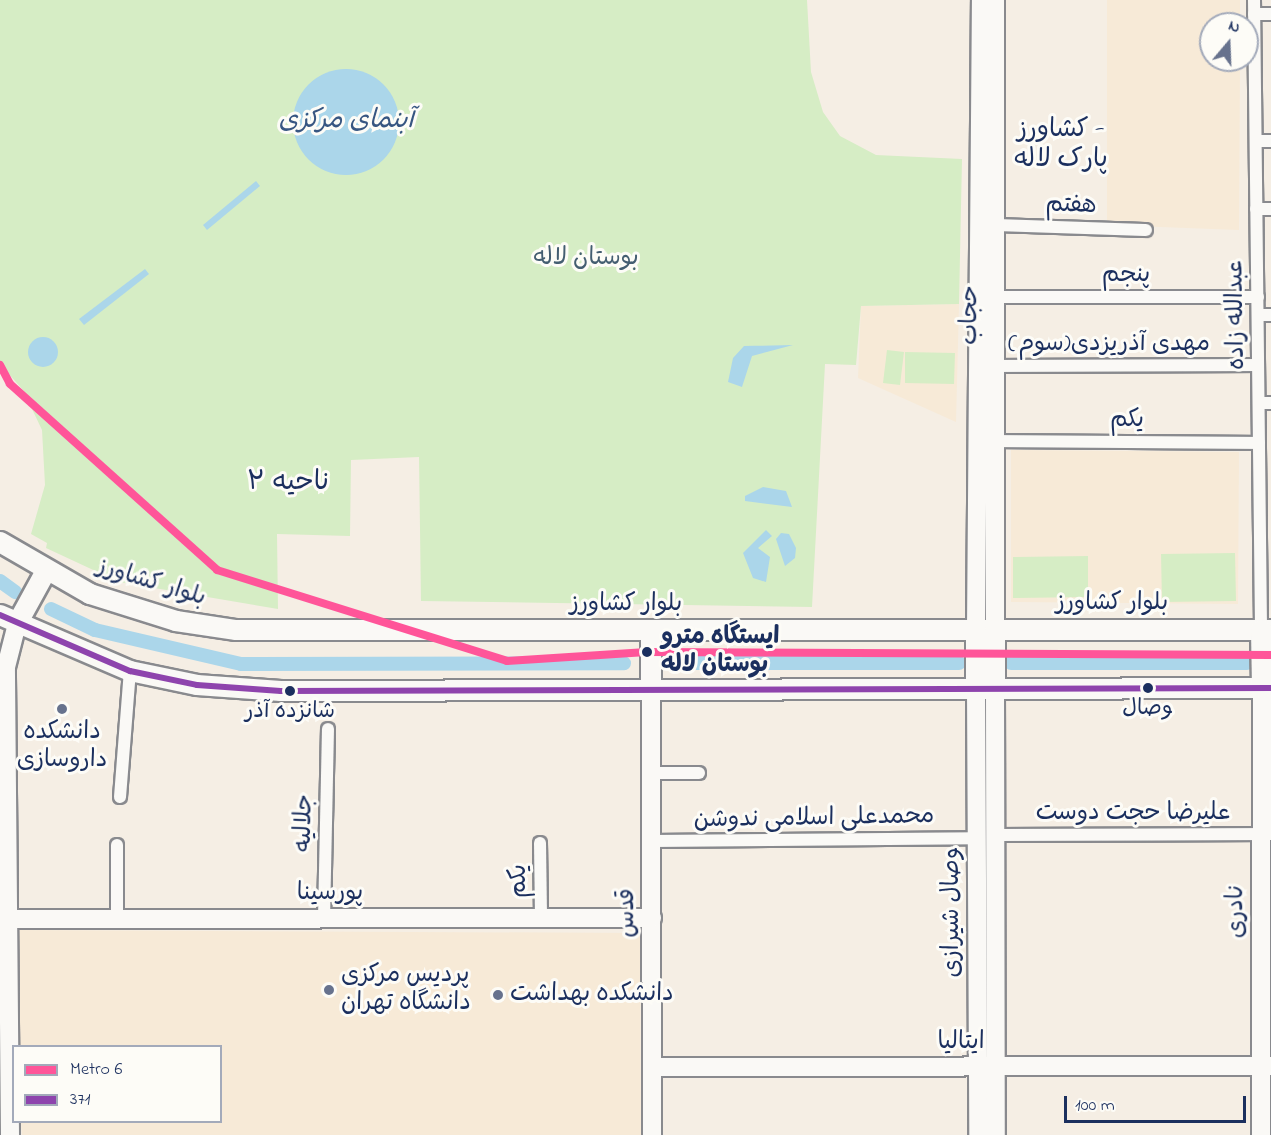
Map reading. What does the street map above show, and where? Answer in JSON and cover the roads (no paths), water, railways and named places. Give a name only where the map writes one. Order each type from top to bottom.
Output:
[{"type":"main road","name":"بلوار کشاورز","points":[[0,542],[46,571],[138,610],[236,630],[1266,630]]},
{"type":"main road","points":[[46,571],[8,620],[130,671],[197,685],[281,691],[1267,688],[1266,630]]},
{"type":"main road","points":[[985,689],[986,630]]},
{"type":"main road","points":[[651,631],[651,690]]},
{"type":"street","name":"حجاب","points":[[981,0],[987,188],[987,366],[986,441],[977,549],[986,630]]},
{"type":"street","name":"حجاب","points":[[987,366],[995,297],[995,225],[987,188],[995,0]]},
{"type":"street","name":"عبدالله زاده","points":[[1255,72],[1258,365],[1265,403],[1263,447],[1266,630]]},
{"type":"street","points":[[1256,141],[1271,141]]},
{"type":"street","points":[[1256,209],[1271,208]]},
{"type":"street","name":"هفتم","points":[[995,225],[1146,230]]},
{"type":"street","name":"پنجم","points":[[995,297],[1257,297]]},
{"type":"street","points":[[1258,315],[1271,315]]},
{"type":"street","name":"مهدی آذریزدی(سوم)","points":[[987,366],[1258,365]]},
{"type":"street","name":"حجاب","points":[[986,441],[995,550],[986,630]]},
{"type":"street","name":"یکم","points":[[986,441],[1263,447]]},
{"type":"street","points":[[977,549],[995,550]]},
{"type":"street","points":[[8,620],[3,685],[4,822],[8,919],[5,1096],[10,1135]]},
{"type":"street","points":[[120,797],[130,671]]},
{"type":"street","name":"نادری","points":[[1261,1135],[1266,1066],[1267,688]]},
{"type":"street","name":"وصال شیرازی","points":[[978,1135],[987,1067],[995,835],[985,689]]},
{"type":"street","name":"وصال شیرازی","points":[[985,689],[976,838],[987,1067],[996,1135]]},
{"type":"street","name":"قدس","points":[[651,690],[652,1135]]},
{"type":"street","name":"جلالیه","points":[[324,918],[328,729]]},
{"type":"street","points":[[651,773],[699,773]]},
{"type":"street","name":"علیرضا حجت دوست","points":[[995,835],[1266,834]]},
{"type":"street","name":"محمدعلی اسلامی ندوشن","points":[[651,842],[976,838]]},
{"type":"street","name":"یکم","points":[[540,843],[541,918]]},
{"type":"street","points":[[117,845],[117,918]]},
{"type":"street","name":"پورسینا","points":[[8,919],[652,918]]},
{"type":"street","name":"ایتالیا","points":[[652,1067],[1266,1066]]},
{"type":"water","name":"آبنمای مرکزی","points":[[346,69],[366,73],[384,84],[395,102],[399,122],[395,142],[384,160],[366,171],[346,175],[326,171],[308,160],[297,142],[293,122],[297,102],[308,84],[326,73]]},
{"type":"water","points":[[256,181],[260,186],[207,230],[203,225]]},
{"type":"water","points":[[145,269],[149,274],[84,325],[79,319]]},
{"type":"water","points":[[43,337],[49,338],[57,346],[57,358],[49,366],[43,367],[37,366],[29,358],[28,352],[29,346],[37,338]]},
{"type":"water","points":[[793,345],[752,356],[742,387],[728,382],[733,358],[744,346]]},
{"type":"water","points":[[763,487],[786,491],[792,507],[745,501],[745,496]]},
{"type":"water","points":[[766,530],[772,536],[758,548],[770,557],[766,582],[753,578],[743,553]]},
{"type":"water","points":[[781,533],[789,534],[796,548],[795,558],[785,566],[776,539]]},
{"type":"waterway","points":[[0,581],[15,592]]},
{"type":"waterway","points":[[51,609],[95,630],[241,664],[624,663]]},
{"type":"waterway","points":[[671,663],[959,663]]},
{"type":"waterway","points":[[1011,663],[1247,663]]},
{"type":"metro line","name":"6","points":[[0,365],[10,384],[217,570],[507,661],[647,652],[1271,655]]},
{"type":"place","name":"ایستگاه مترو بوستان لاله","points":[[647,652]]},
{"type":"place","name":"وصال","points":[[1148,688]]},
{"type":"place","name":"شانزده آذر","points":[[290,691]]},
{"type":"place","name":"دانشکده داروسازی","points":[[62,709]]},
{"type":"place","name":"پردیس مرکزی دانشگاه‌ تهران","points":[[329,990]]},
{"type":"place","name":"دانشکده بهداشت","points":[[498,995]]},
{"type":"district","name":"کشاورز - پارک لاله","points":[[1061,146]]},
{"type":"district","name":"ناحیه ۲","points":[[288,483]]},
{"type":"park label","name":"بوستان لاله","points":[[586,259]]}]
